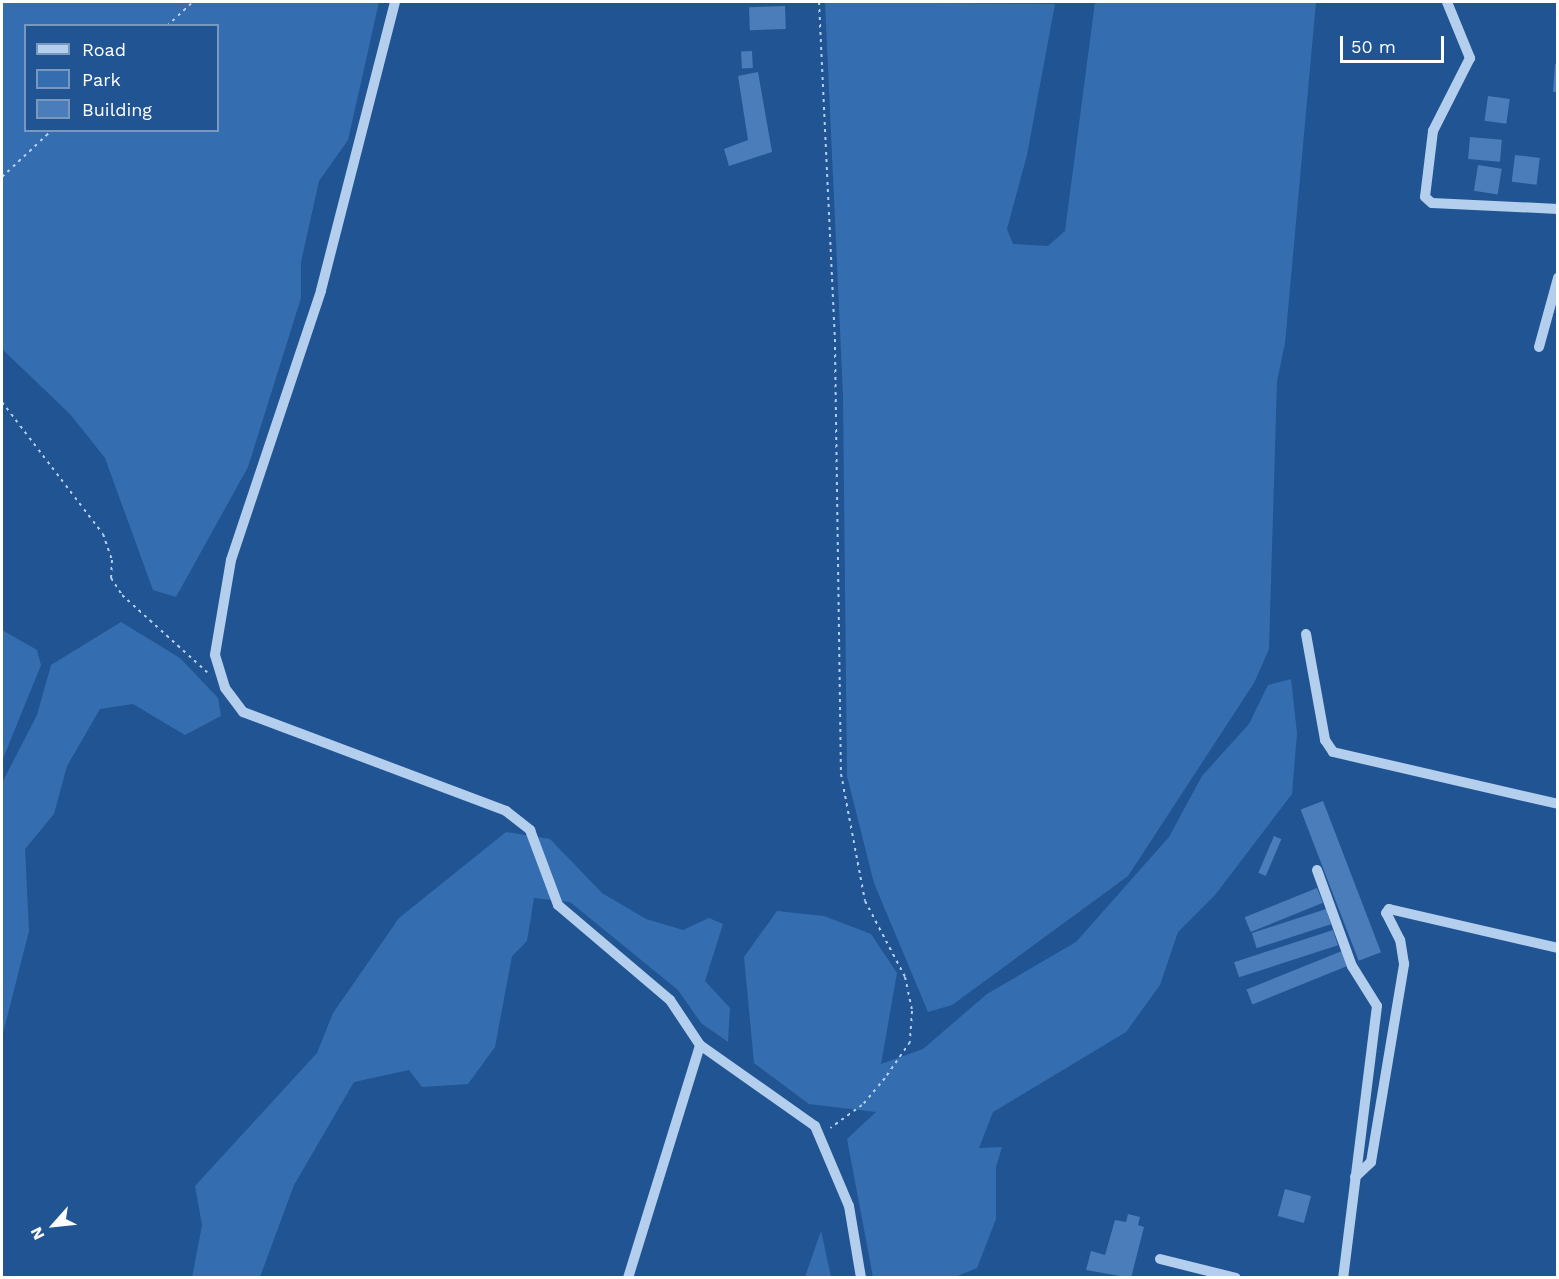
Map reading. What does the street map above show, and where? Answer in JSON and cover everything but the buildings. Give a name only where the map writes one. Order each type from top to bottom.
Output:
[{"type":"street","points":[[395,2],[321,291],[231,560],[215,656],[225,688],[243,712],[506,811],[530,830],[558,905],[670,1000],[700,1045],[815,1126],[849,1206],[861,1278]]},
{"type":"street","points":[[1447,2],[1470,58],[1433,131],[1425,197],[1432,203],[1557,209]]},
{"type":"street","points":[[1539,347],[1557,278]]},
{"type":"street","points":[[1305,634],[1325,740],[1333,752],[1557,804]]},
{"type":"street","points":[[1317,870],[1352,966],[1377,1006],[1342,1278]]},
{"type":"street","points":[[1355,1177],[1371,1162],[1404,964],[1400,940],[1386,914],[1389,909],[1557,948]]},
{"type":"street","points":[[628,1278],[700,1045]]},
{"type":"street","points":[[1160,1259],[1236,1278]]},
{"type":"path","points":[[169,24],[193,2]]},
{"type":"path","points":[[819,2],[835,347],[841,774],[865,901],[905,976],[912,1011],[910,1042],[885,1078],[862,1105],[820,1135]]},
{"type":"path","points":[[2,177],[50,132]]},
{"type":"path","points":[[2,402],[103,534],[112,560],[111,578],[122,595],[225,688]]},
{"type":"green space","points":[[2,2],[379,2],[348,140],[319,181],[301,262],[301,298],[248,467],[176,597],[153,590],[105,458],[70,414],[2,349]]},
{"type":"green space","points":[[825,2],[1055,4],[1027,155],[1007,229],[1013,244],[1048,246],[1065,231],[1095,2],[1316,2],[1285,343],[1277,381],[1269,649],[1254,683],[1128,876],[952,1005],[928,1012],[874,883],[847,776],[843,395]]},
{"type":"green space","points":[[121,622],[180,658],[218,698],[221,716],[185,735],[133,704],[100,709],[67,766],[54,814],[25,849],[29,931],[2,1037],[2,783],[37,715],[51,665]]},
{"type":"green space","points":[[2,630],[37,650],[41,665],[2,761]]},
{"type":"green space","points":[[1291,679],[1297,733],[1292,794],[1215,895],[1178,932],[1160,985],[1126,1032],[993,1112],[979,1148],[1002,1147],[996,1167],[996,1219],[977,1268],[955,1277],[873,1277],[847,1139],[876,1112],[809,1104],[754,1063],[744,957],[777,911],[824,916],[871,934],[897,973],[881,1064],[923,1049],[987,994],[1076,942],[1169,837],[1202,776],[1249,724],[1268,685]]},
{"type":"green space","points":[[506,832],[550,839],[602,893],[646,919],[683,930],[709,918],[723,924],[705,981],[730,1008],[728,1042],[701,1023],[678,990],[570,902],[534,898],[527,941],[512,956],[495,1047],[468,1084],[422,1087],[409,1070],[354,1082],[294,1185],[260,1277],[192,1278],[202,1225],[195,1186],[317,1053],[333,1013],[399,918]]},
{"type":"green space","points":[[821,1231],[831,1277],[805,1277]]}]
